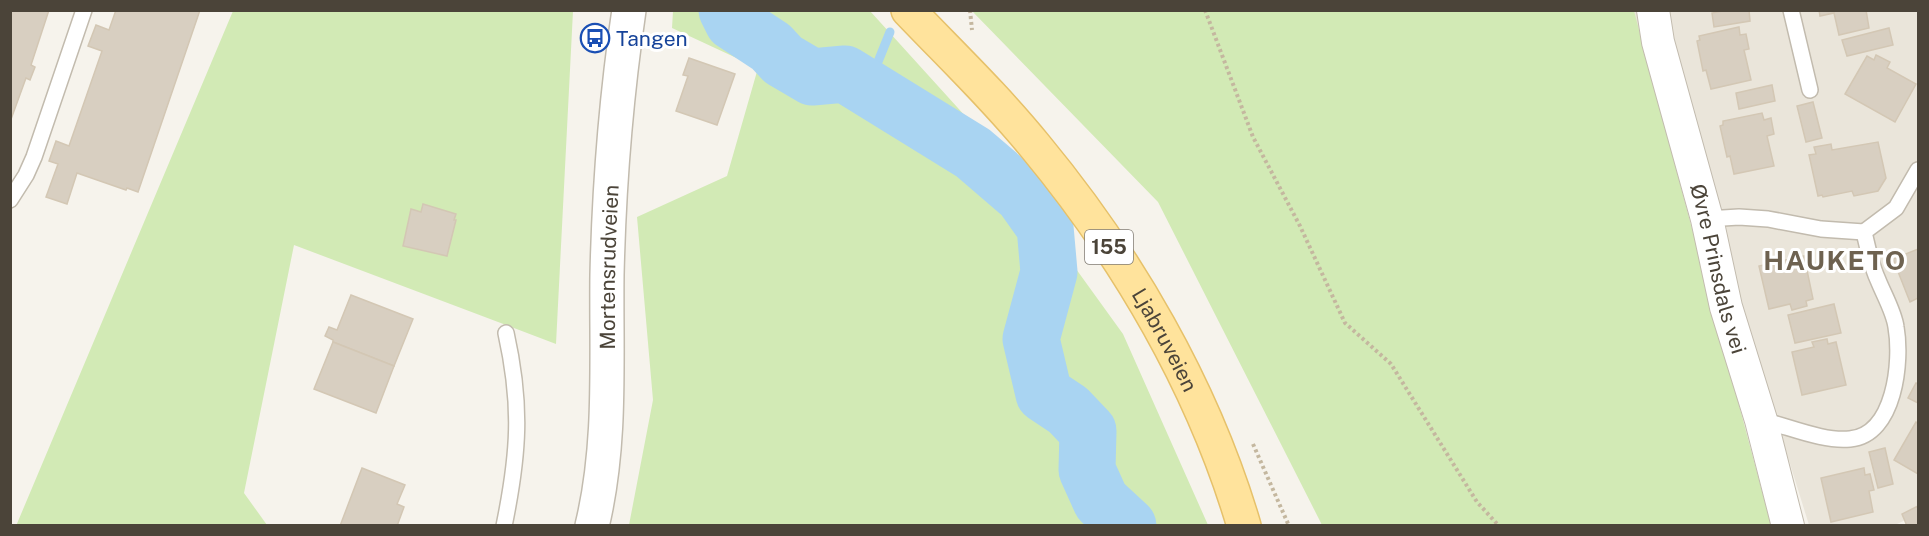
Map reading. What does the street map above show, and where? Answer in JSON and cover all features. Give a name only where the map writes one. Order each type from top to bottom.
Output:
[{"type":"main road","name":"Ljabruveien","points":[[908,10],[1034,144],[1104,238],[1187,378],[1224,464],[1244,525]]},
{"type":"street","name":"Mortensrudveien","points":[[591,525],[603,463],[610,201],[629,10]]},
{"type":"street","name":"Øvre Prinsdals vei","points":[[1653,10],[1658,42],[1707,219],[1726,307],[1761,420],[1788,525]]},
{"type":"lane","points":[[10,200],[34,157],[84,10]]},
{"type":"lane","points":[[1791,10],[1810,90]]},
{"type":"lane","points":[[1707,219],[1739,217],[1768,219],[1821,229],[1864,232],[1896,208],[1918,170]]},
{"type":"lane","points":[[1761,420],[1838,439],[1853,439],[1865,434],[1884,416],[1892,396],[1899,351],[1896,325],[1871,262],[1864,232]]},
{"type":"lane","points":[[504,525],[514,477],[518,414],[514,371],[506,333]]},
{"type":"path","points":[[970,10],[973,27],[971,33]]},
{"type":"path","points":[[1205,10],[1252,137],[1300,226],[1345,323],[1390,364],[1477,502],[1499,525]]},
{"type":"shaded area","points":[[1612,11],[1918,11],[1918,514],[1895,525],[1809,525],[1662,51]]},
{"type":"green space","points":[[233,11],[573,11],[556,344],[294,245],[244,493],[267,525],[16,526]]},
{"type":"green space","points":[[673,11],[870,11],[967,118],[1123,334],[1208,525],[629,525],[653,400],[637,217],[727,176],[758,68],[672,28]]},
{"type":"green space","points":[[972,11],[1634,11],[1771,525],[1322,525],[1158,202]]},
{"type":"building","points":[[10,10],[49,10],[31,65],[35,67],[30,80],[26,78],[10,122]]},
{"type":"building","points":[[116,10],[200,10],[138,192],[77,173],[67,204],[46,197],[58,164],[49,161],[56,141],[69,146],[102,51],[88,46],[96,25],[109,30]]},
{"type":"building","points":[[1749,10],[1750,21],[1714,27],[1712,13]]},
{"type":"building","points":[[1819,10],[1866,10],[1869,28],[1839,35],[1834,13],[1820,16]]},
{"type":"building","points":[[1739,27],[1740,35],[1746,34],[1749,49],[1744,50],[1751,80],[1711,89],[1706,70],[1703,71],[1697,41],[1700,40],[1699,36]]},
{"type":"building","points":[[1889,28],[1893,45],[1847,56],[1842,40]]},
{"type":"building","points":[[1876,55],[1890,62],[1887,68],[1916,84],[1895,122],[1845,94],[1867,56],[1874,60]]},
{"type":"building","points":[[689,58],[735,74],[717,125],[676,111],[688,76],[683,75]]},
{"type":"building","points":[[1772,85],[1775,101],[1739,109],[1736,93]]},
{"type":"building","points":[[1813,102],[1822,138],[1806,142],[1797,106]]},
{"type":"building","points":[[1762,113],[1764,120],[1771,118],[1774,134],[1767,136],[1774,166],[1734,174],[1730,156],[1727,157],[1720,126],[1723,125],[1723,121]]},
{"type":"building","points":[[1878,142],[1886,178],[1878,191],[1854,196],[1852,191],[1818,196],[1809,155],[1816,154],[1814,147],[1831,144],[1832,150]]},
{"type":"building","points":[[423,204],[456,214],[447,256],[403,246],[411,209],[421,212]]},
{"type":"building","points":[[1918,249],[1918,298],[1910,302],[1893,259]]},
{"type":"building","points":[[1804,256],[1813,299],[1806,301],[1807,306],[1792,310],[1790,304],[1769,309],[1759,266]]},
{"type":"building","points":[[351,295],[413,319],[394,366],[333,342],[325,336],[329,327],[337,330]]},
{"type":"building","points":[[1834,304],[1841,333],[1795,343],[1788,315]]},
{"type":"building","points":[[1827,339],[1828,344],[1836,342],[1846,385],[1802,395],[1792,352],[1814,347],[1812,342]]},
{"type":"building","points":[[333,342],[394,366],[376,413],[314,389]]},
{"type":"building","points":[[1916,383],[1918,384],[1918,403],[1908,398]]},
{"type":"building","points":[[1916,422],[1918,424],[1918,474],[1894,460]]},
{"type":"building","points":[[1885,448],[1893,484],[1878,488],[1869,452]]},
{"type":"building","points":[[362,468],[405,485],[397,504],[404,507],[397,526],[340,526]]},
{"type":"building","points":[[1864,468],[1865,475],[1870,474],[1874,490],[1869,491],[1873,512],[1831,522],[1821,478]]},
{"type":"building","points":[[1918,506],[1918,525],[1907,526],[1902,514]]},
{"type":"waterway","points":[[727,10],[733,22],[771,47],[783,60],[812,77],[845,74],[973,153],[1023,196],[1045,227],[1049,272],[1031,339],[1044,394],[1068,410],[1088,431],[1087,470],[1101,501],[1128,526]]},
{"type":"waterway","points":[[867,89],[890,32]]},
{"type":"place","name":"Tangen","points":[[595,38]]},
{"type":"district","name":"HAUKETO","points":[[1835,260]]}]
